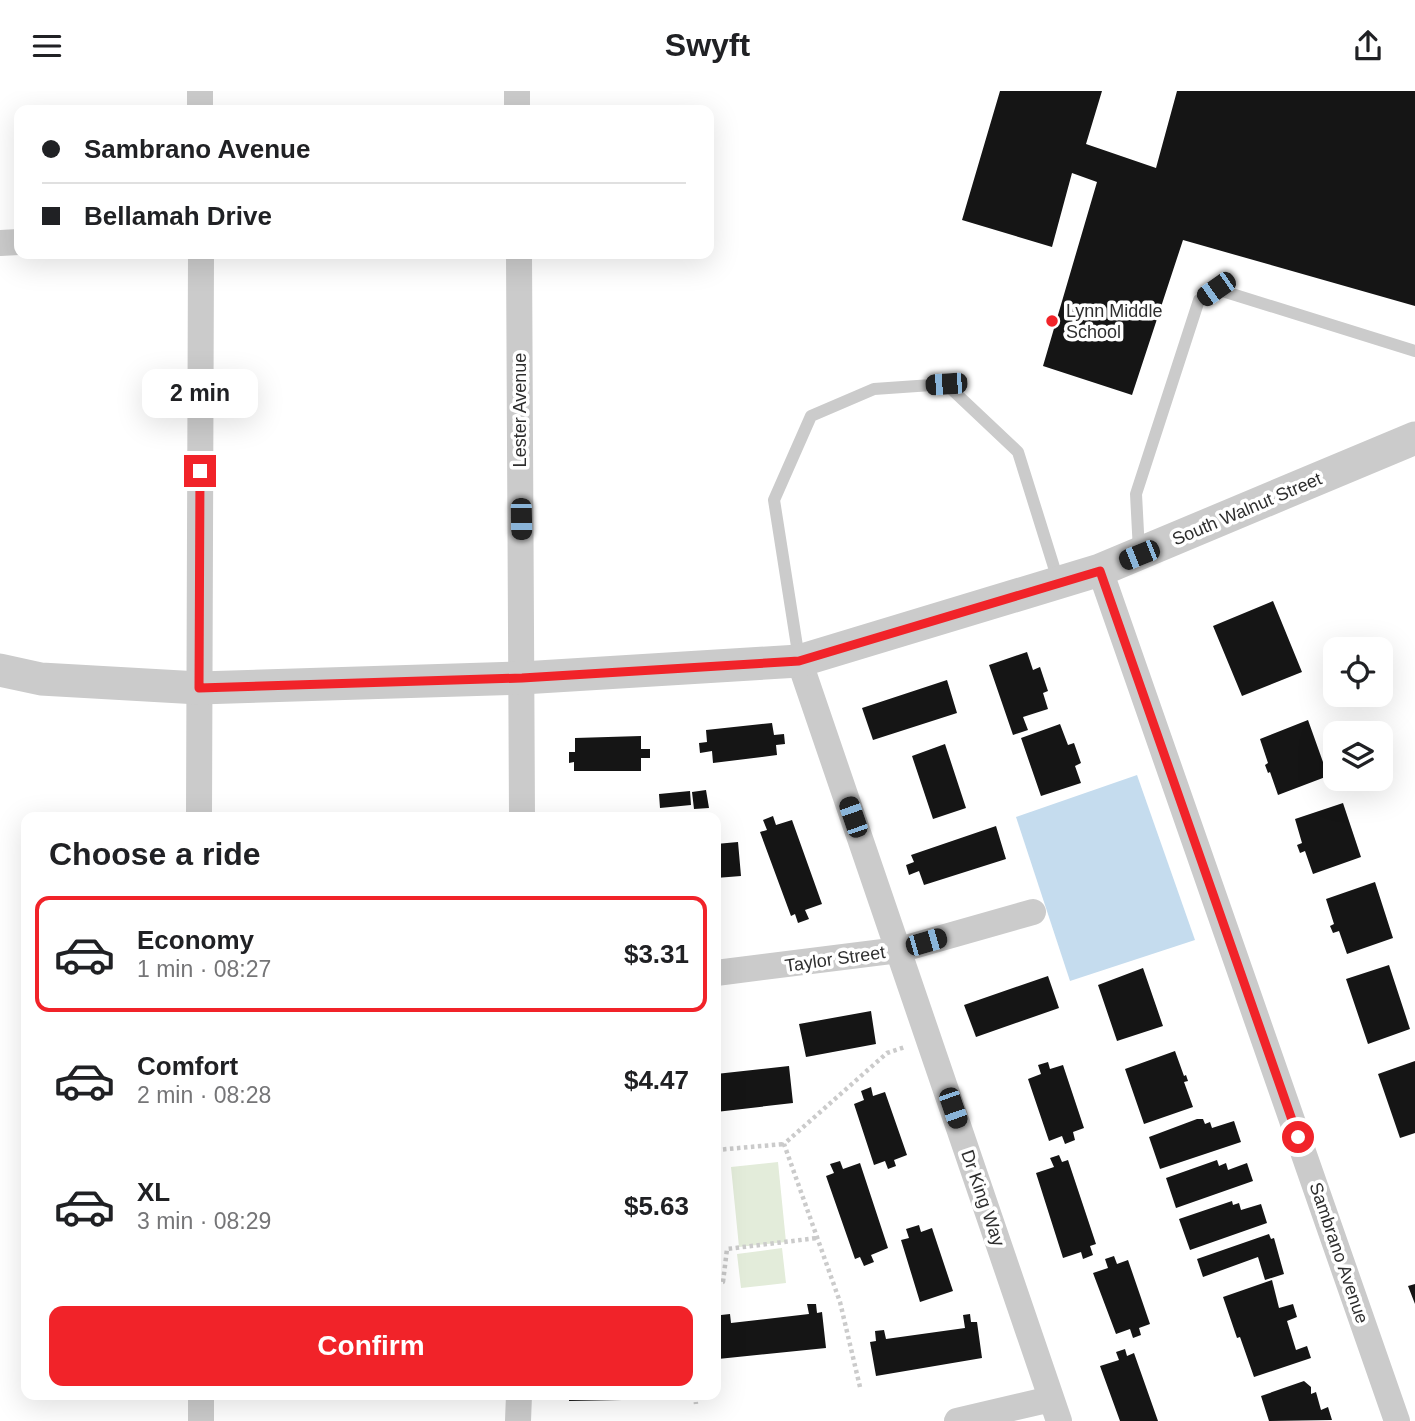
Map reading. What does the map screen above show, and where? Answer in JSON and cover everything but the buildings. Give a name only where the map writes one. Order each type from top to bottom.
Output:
[{"type":"street","points":[[200,812],[201,259]]},
{"type":"street","name":"Lester Avenue","points":[[519,259],[522,812]]},
{"type":"street","name":"South Walnut Street","points":[[0,670],[41,680],[199,688],[522,678],[798,659],[1100,571],[1415,438]]},
{"type":"street","name":"Sambrano Avenue","points":[[1100,571],[1398,1421]]},
{"type":"street","name":"Dr King Way","points":[[798,659],[900,950],[1055,1410]]},
{"type":"street","name":"Taylor Street","points":[[721,972],[900,950],[1033,912]]},
{"type":"street","points":[[201,1400],[201,1421]]},
{"type":"street","points":[[518,1421],[519,1400]]},
{"type":"street","points":[[957,1421],[1055,1410]]},
{"type":"lane","points":[[1139,555],[1136,494],[1199,300],[1216,289],[1415,351]]},
{"type":"lane","points":[[798,659],[774,500],[811,417],[874,389],[946,384],[1018,452],[1059,584]]},
{"type":"path","points":[[721,1150],[785,1144],[887,1053],[905,1047]]},
{"type":"path","points":[[785,1144],[840,1302],[860,1387]]},
{"type":"path","points":[[721,1282],[727,1249],[817,1238]]},
{"type":"path","points":[[696,1400],[696,1404]]},
{"type":"green space","points":[[778,1162],[786,1242],[739,1247],[731,1167]]},
{"type":"green space","points":[[782,1248],[786,1283],[741,1288],[737,1254]]},
{"type":"water","points":[[1137,775],[1195,940],[1070,981],[1016,817]]},
{"type":"place","name":"Lynn Middle School","points":[[1052,321]]},
{"type":"route","points":[[200,471],[199,688],[522,678],[799,661],[1100,571],[1298,1137]]}]
